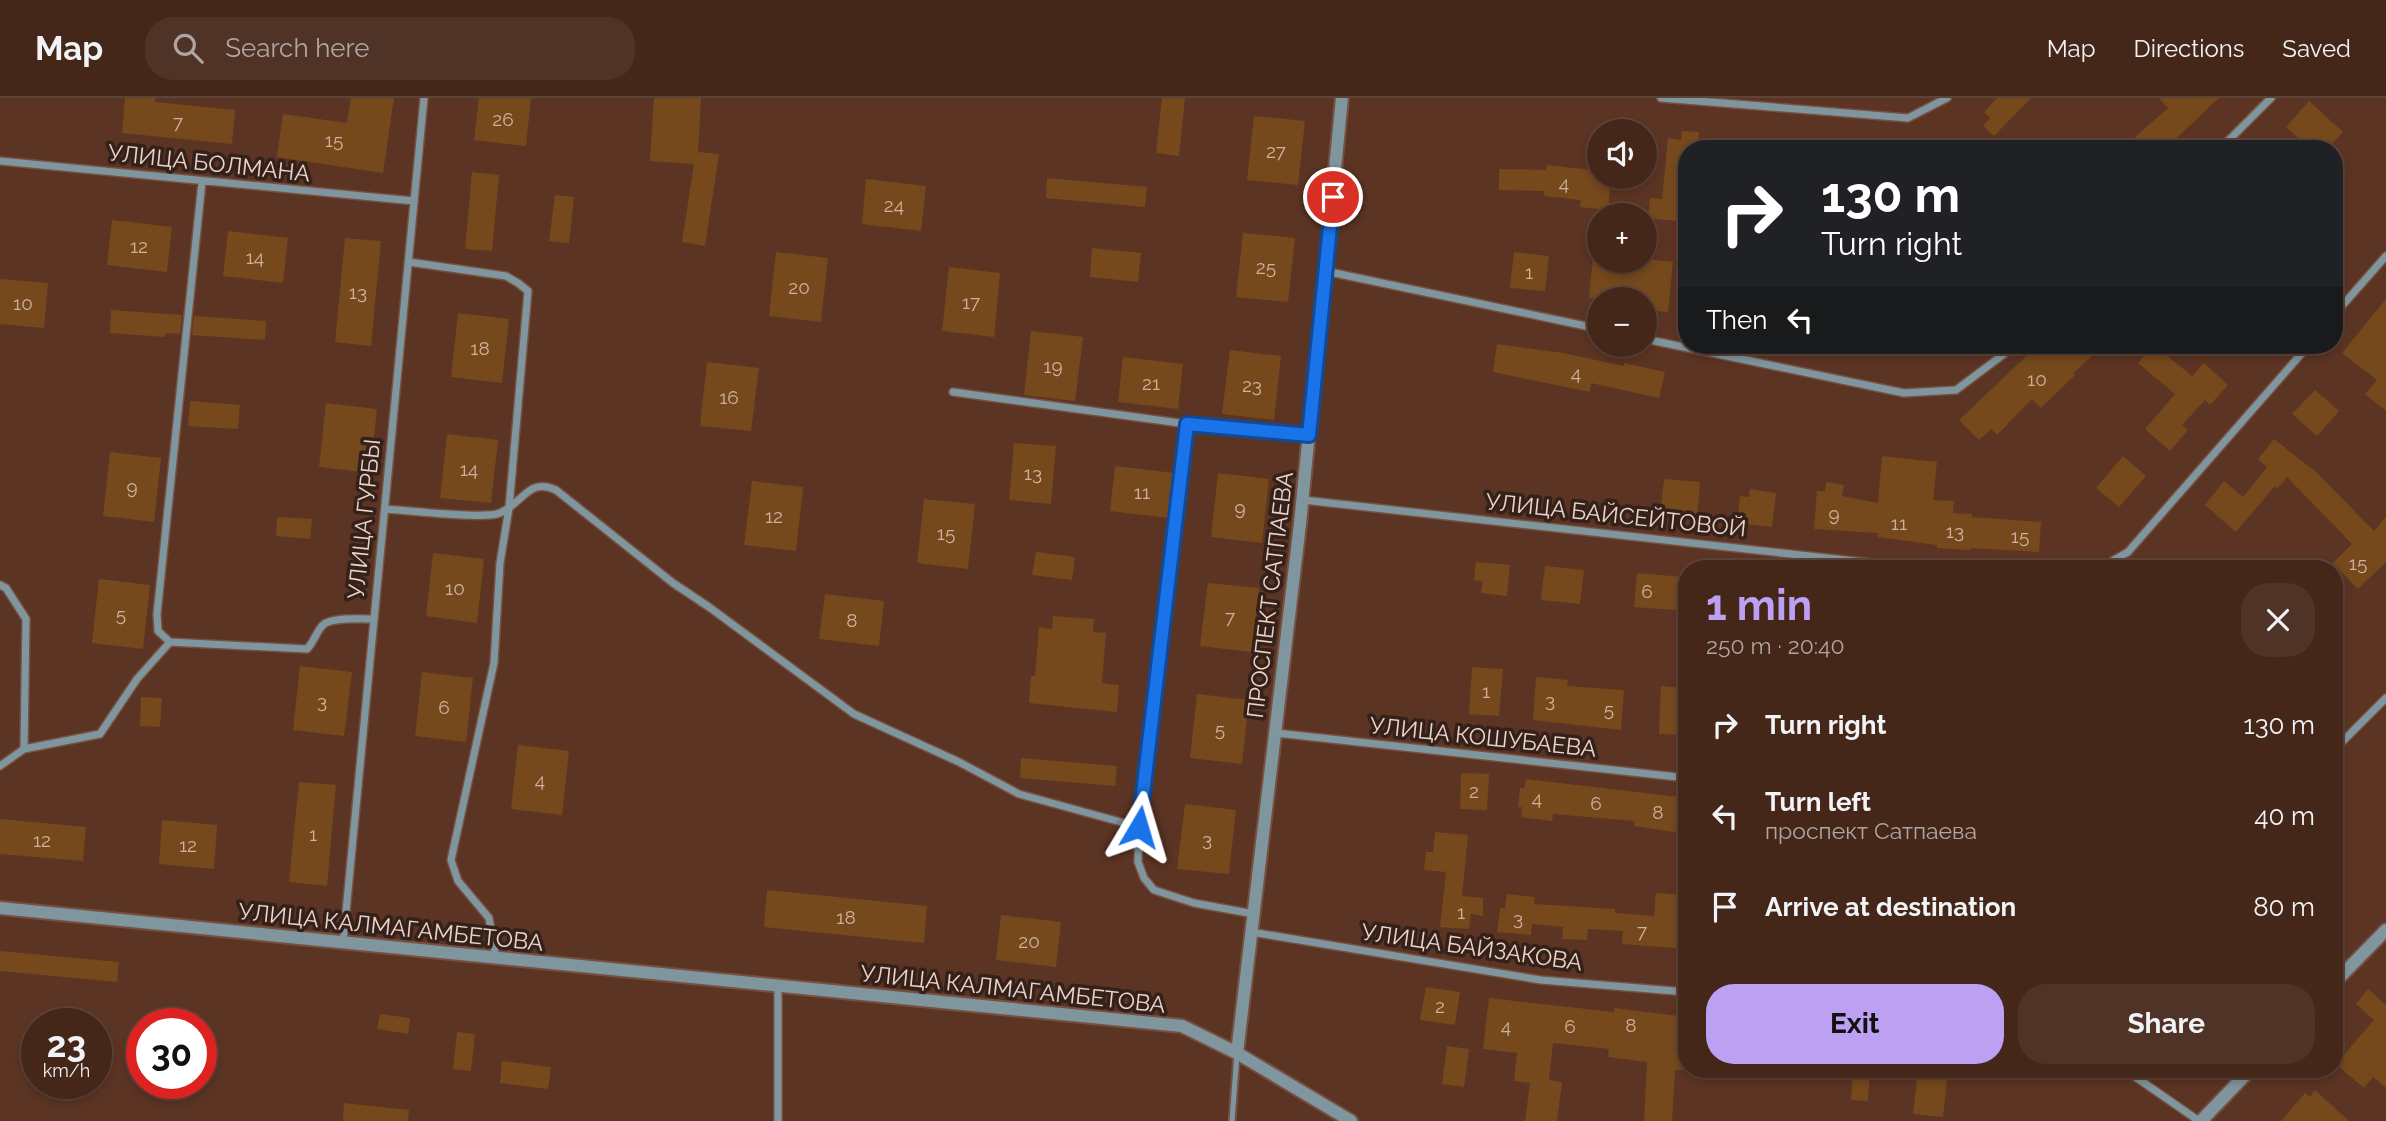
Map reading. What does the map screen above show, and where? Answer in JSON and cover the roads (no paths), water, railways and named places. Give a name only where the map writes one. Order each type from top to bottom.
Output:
[{"type":"street","name":"УЛИЦА ГУРБЫ","points":[[343,943],[424,98]]},
{"type":"street","name":"ПРОСПЕКТ САТПАЕВА","points":[[1237,1054],[1303,500],[1342,98]]},
{"type":"street","points":[[1661,98],[1909,118],[1947,98]]},
{"type":"street","points":[[2229,140],[2271,98]]},
{"type":"street","name":"УЛИЦА БОЛМАНА","points":[[0,161],[414,201]]},
{"type":"street","points":[[202,182],[158,631],[170,642],[307,649],[323,625],[330,621],[374,619]]},
{"type":"street","points":[[2343,305],[2386,256]]},
{"type":"street","points":[[409,262],[506,276],[528,291],[509,508],[500,563],[494,663],[450,860],[458,880],[489,918],[497,958]]},
{"type":"street","points":[[1325,271],[1587,326]]},
{"type":"street","points":[[1657,341],[1678,345]]},
{"type":"street","points":[[1720,354],[1904,393],[1956,390],[2004,354]]},
{"type":"street","points":[[2114,560],[2128,552],[2301,354]]},
{"type":"street","points":[[953,392],[1187,424],[1309,435]]},
{"type":"street","points":[[1187,424],[1139,827],[1138,862],[1144,878],[1154,890],[1194,903],[1254,914]]},
{"type":"street","points":[[385,509],[491,516],[509,508],[536,486],[546,485],[556,490],[673,583],[854,714],[959,762],[1019,794],[1139,827]]},
{"type":"street","name":"УЛИЦА БАЙСЕЙТОВОЙ","points":[[1303,500],[1845,560]]},
{"type":"street","points":[[0,585],[6,588],[26,619],[24,749]]},
{"type":"street","points":[[0,766],[24,749],[100,733],[137,679],[170,642]]},
{"type":"street","points":[[2343,741],[2386,698]]},
{"type":"street","name":"УЛИЦА КОШУБАЕВА","points":[[1276,733],[1678,777]]},
{"type":"street","name":"УЛИЦА КАЛМАГАМБЕТОВА","points":[[0,908],[1182,1027],[1237,1054],[1351,1121]]},
{"type":"street","points":[[2343,974],[2386,930]]},
{"type":"street","name":"УЛИЦА БАЙЗАКОВА","points":[[1251,932],[1541,980],[1678,991]]},
{"type":"street","points":[[778,987],[778,1121]]},
{"type":"street","points":[[2137,1078],[2200,1121],[2242,1078]]},
{"type":"lane","points":[[1232,1121],[1237,1054]]}]
